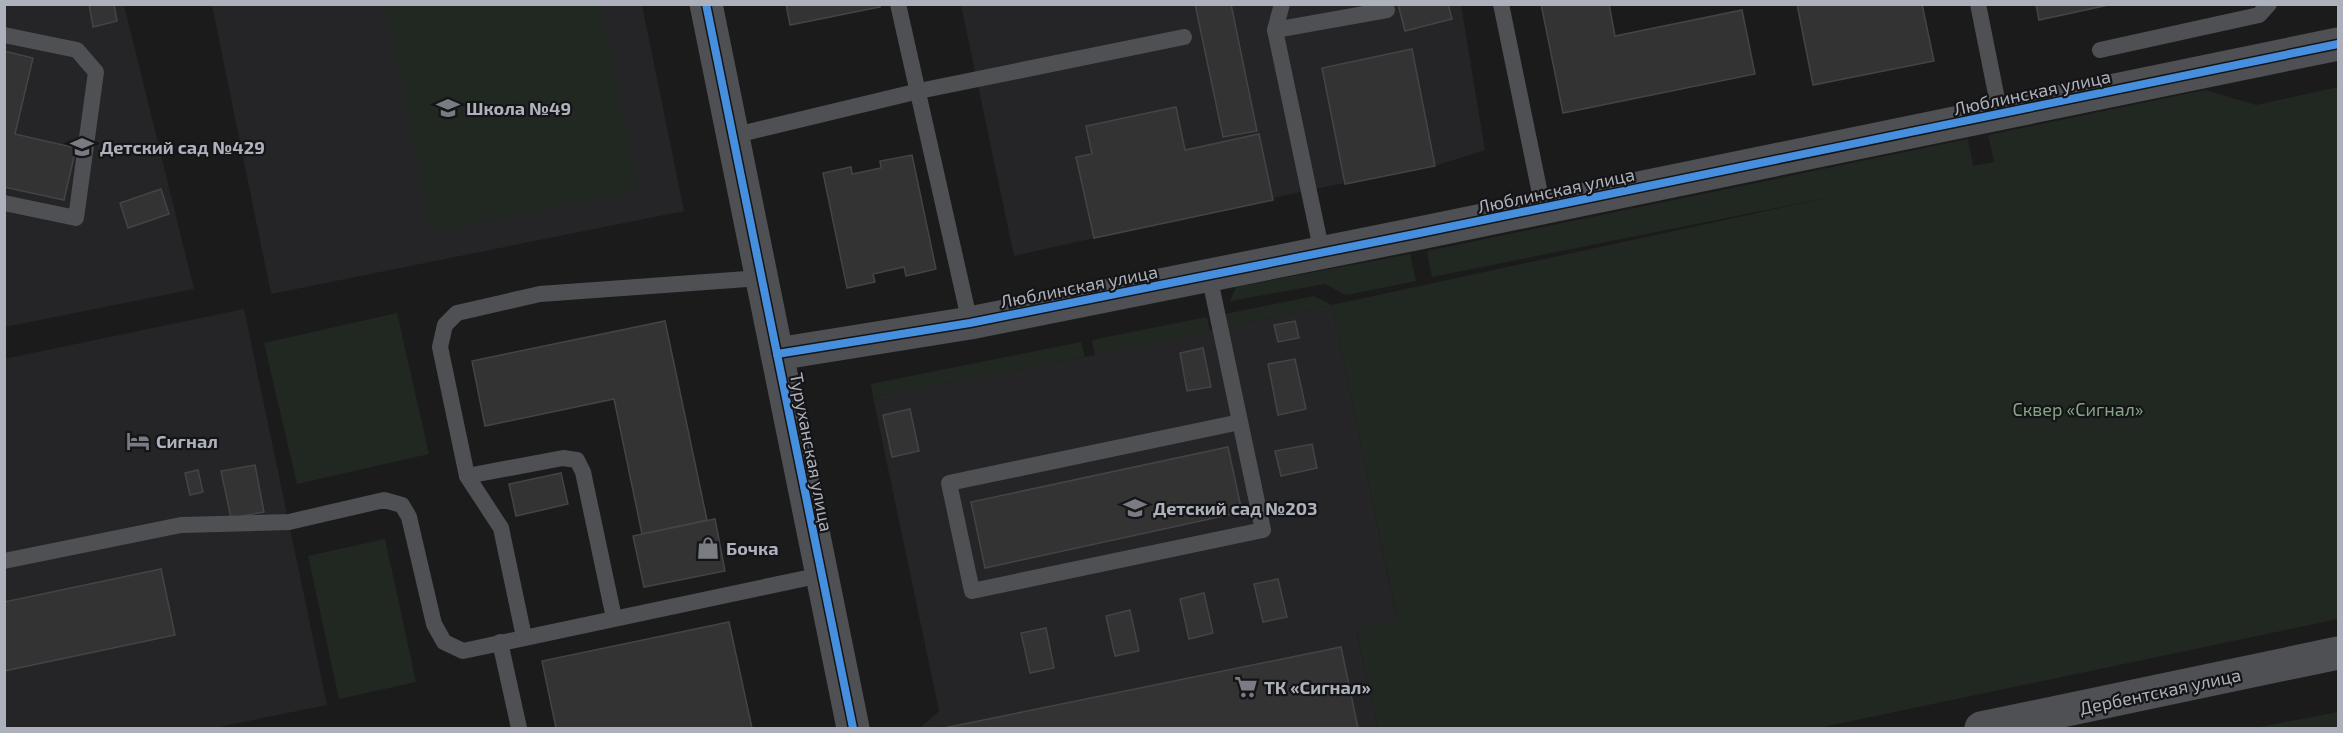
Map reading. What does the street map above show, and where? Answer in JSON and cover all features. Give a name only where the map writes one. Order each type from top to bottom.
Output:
[{"type":"street","name":"Туруханская улица","points":[[706,4],[853,729]]},
{"type":"street","name":"Люблинская улица","points":[[777,354],[970,323],[1543,208],[2338,44]]},
{"type":"street","name":"Дербентская улица","points":[[1981,729],[2338,652]]},
{"type":"lane","points":[[898,4],[970,323]]},
{"type":"lane","points":[[1282,4],[1275,30],[1322,253]]},
{"type":"lane","points":[[1501,4],[1543,208]]},
{"type":"lane","points":[[1978,4],[2000,114]]},
{"type":"lane","points":[[2100,50],[2259,15],[2269,4]]},
{"type":"lane","points":[[1275,30],[1387,10]]},
{"type":"lane","points":[[4,35],[77,51],[96,72],[76,218],[4,203]]},
{"type":"lane","points":[[732,136],[919,91],[1184,37]]},
{"type":"lane","points":[[1209,275],[1263,530],[972,591],[949,483],[1240,422]]},
{"type":"lane","points":[[524,637],[501,528],[467,476],[440,347],[444,325],[457,313],[540,294],[760,278]]},
{"type":"lane","points":[[467,476],[563,458],[577,460],[584,472],[614,618]]},
{"type":"lane","points":[[4,561],[181,525],[289,522],[384,500],[402,505],[409,517],[434,624],[444,642],[463,651],[822,575]]},
{"type":"lane","points":[[501,642],[519,729]]},
{"type":"shaded area","name":"Детский сад №429","points":[[5,5],[124,5],[194,289],[5,327]]},
{"type":"shaded area","name":"Школа №49","points":[[212,5],[642,5],[684,211],[271,294]]},
{"type":"shaded area","points":[[961,5],[1461,5],[1485,150],[1435,166],[1309,190],[1014,256]]},
{"type":"shaded area","name":"Детский сад №203","points":[[1332,305],[1397,620],[1356,629],[1378,728],[920,728],[939,711],[873,397],[1090,356]]},
{"type":"shaded area","name":"Сигнал","points":[[244,309],[327,705],[214,728],[5,728],[4,359]]},
{"type":"green space","points":[[385,5],[600,5],[639,190],[432,233]]},
{"type":"green space","name":"Сквер «Сигнал»","points":[[2338,87],[2338,619],[1818,728],[1378,728],[1356,628],[1397,619],[1332,305],[1836,196],[1432,277],[1427,251],[1968,139],[1973,166],[1994,162],[1988,135],[2205,90],[2256,105]]},
{"type":"green space","points":[[1410,254],[1416,281],[1346,295],[1325,284],[1230,301],[1236,287]]},
{"type":"green space","points":[[1314,296],[1332,305],[1228,327],[1225,314]]},
{"type":"green space","points":[[397,313],[429,454],[297,484],[264,343]]},
{"type":"green space","points":[[1207,317],[1210,331],[1095,355],[1092,340]]},
{"type":"green space","points":[[1081,342],[1085,357],[873,397],[871,384]]},
{"type":"green space","points":[[385,539],[416,682],[339,699],[308,556]]},
{"type":"green space","points":[[2338,712],[2338,728],[2254,728]]},
{"type":"building","points":[[89,4],[114,4],[117,21],[93,27]]},
{"type":"building","points":[[786,4],[879,4],[880,7],[790,25]]},
{"type":"building","points":[[1195,4],[1231,4],[1257,131],[1223,137]]},
{"type":"building","points":[[1398,4],[1448,4],[1452,19],[1405,31]]},
{"type":"building","points":[[1541,4],[1609,4],[1615,36],[1742,10],[1755,74],[1563,113]]},
{"type":"building","points":[[1797,4],[1922,4],[1934,61],[1813,85]]},
{"type":"building","points":[[2036,4],[2113,4],[2039,20]]},
{"type":"building","points":[[1412,49],[1435,166],[1345,184],[1322,68]]},
{"type":"building","points":[[4,51],[33,58],[15,134],[76,148],[64,200],[4,187]]},
{"type":"building","points":[[1176,107],[1185,150],[1259,134],[1273,200],[1094,238],[1076,157],[1092,154],[1086,126]]},
{"type":"building","points":[[912,155],[936,269],[906,276],[904,267],[873,274],[875,282],[847,288],[823,173],[851,167],[852,174],[881,168],[880,161]]},
{"type":"building","points":[[161,189],[169,214],[128,228],[120,203]]},
{"type":"building","points":[[665,321],[707,520],[642,534],[614,399],[485,426],[472,361]]},
{"type":"building","points":[[1295,321],[1299,338],[1278,342],[1274,325]]},
{"type":"building","points":[[1203,348],[1211,387],[1187,391],[1180,353]]},
{"type":"building","points":[[1295,359],[1306,409],[1278,415],[1268,364]]},
{"type":"building","points":[[910,409],[919,451],[892,457],[883,415]]},
{"type":"building","points":[[1312,444],[1317,468],[1281,476],[1275,451]]},
{"type":"building","points":[[1228,447],[1242,512],[985,568],[971,502]]},
{"type":"building","points":[[255,465],[264,512],[231,518],[221,471]]},
{"type":"building","points":[[198,470],[203,492],[190,495],[185,473]]},
{"type":"building","points":[[561,473],[568,504],[516,516],[509,484]]},
{"type":"building","points":[[715,519],[725,571],[644,587],[633,536]]},
{"type":"building","points":[[161,569],[175,635],[4,671],[4,602]]},
{"type":"building","points":[[1278,579],[1287,617],[1263,622],[1254,584]]},
{"type":"building","points":[[1204,593],[1213,633],[1189,639],[1180,599]]},
{"type":"building","points":[[1130,610],[1139,651],[1115,656],[1106,616]]},
{"type":"building","points":[[729,622],[752,728],[556,728],[542,661]]},
{"type":"building","points":[[1046,628],[1054,668],[1030,673],[1021,633]]},
{"type":"building","name":"ТК «Сигнал»","points":[[1341,647],[1358,728],[944,728]]},
{"type":"cycle path","points":[[706,4],[853,728]]},
{"type":"cycle path","points":[[777,354],[970,323],[2338,44]]},
{"type":"place","name":"Школа №49","points":[[448,108]]},
{"type":"place","name":"Детский сад №429","points":[[82,147]]},
{"type":"place","name":"Сигнал","points":[[138,441]]},
{"type":"place","name":"Детский сад №203","points":[[1135,508]]},
{"type":"place","name":"Бочка","points":[[708,548]]},
{"type":"place","name":"ТК «Сигнал»","points":[[1246,687]]}]
